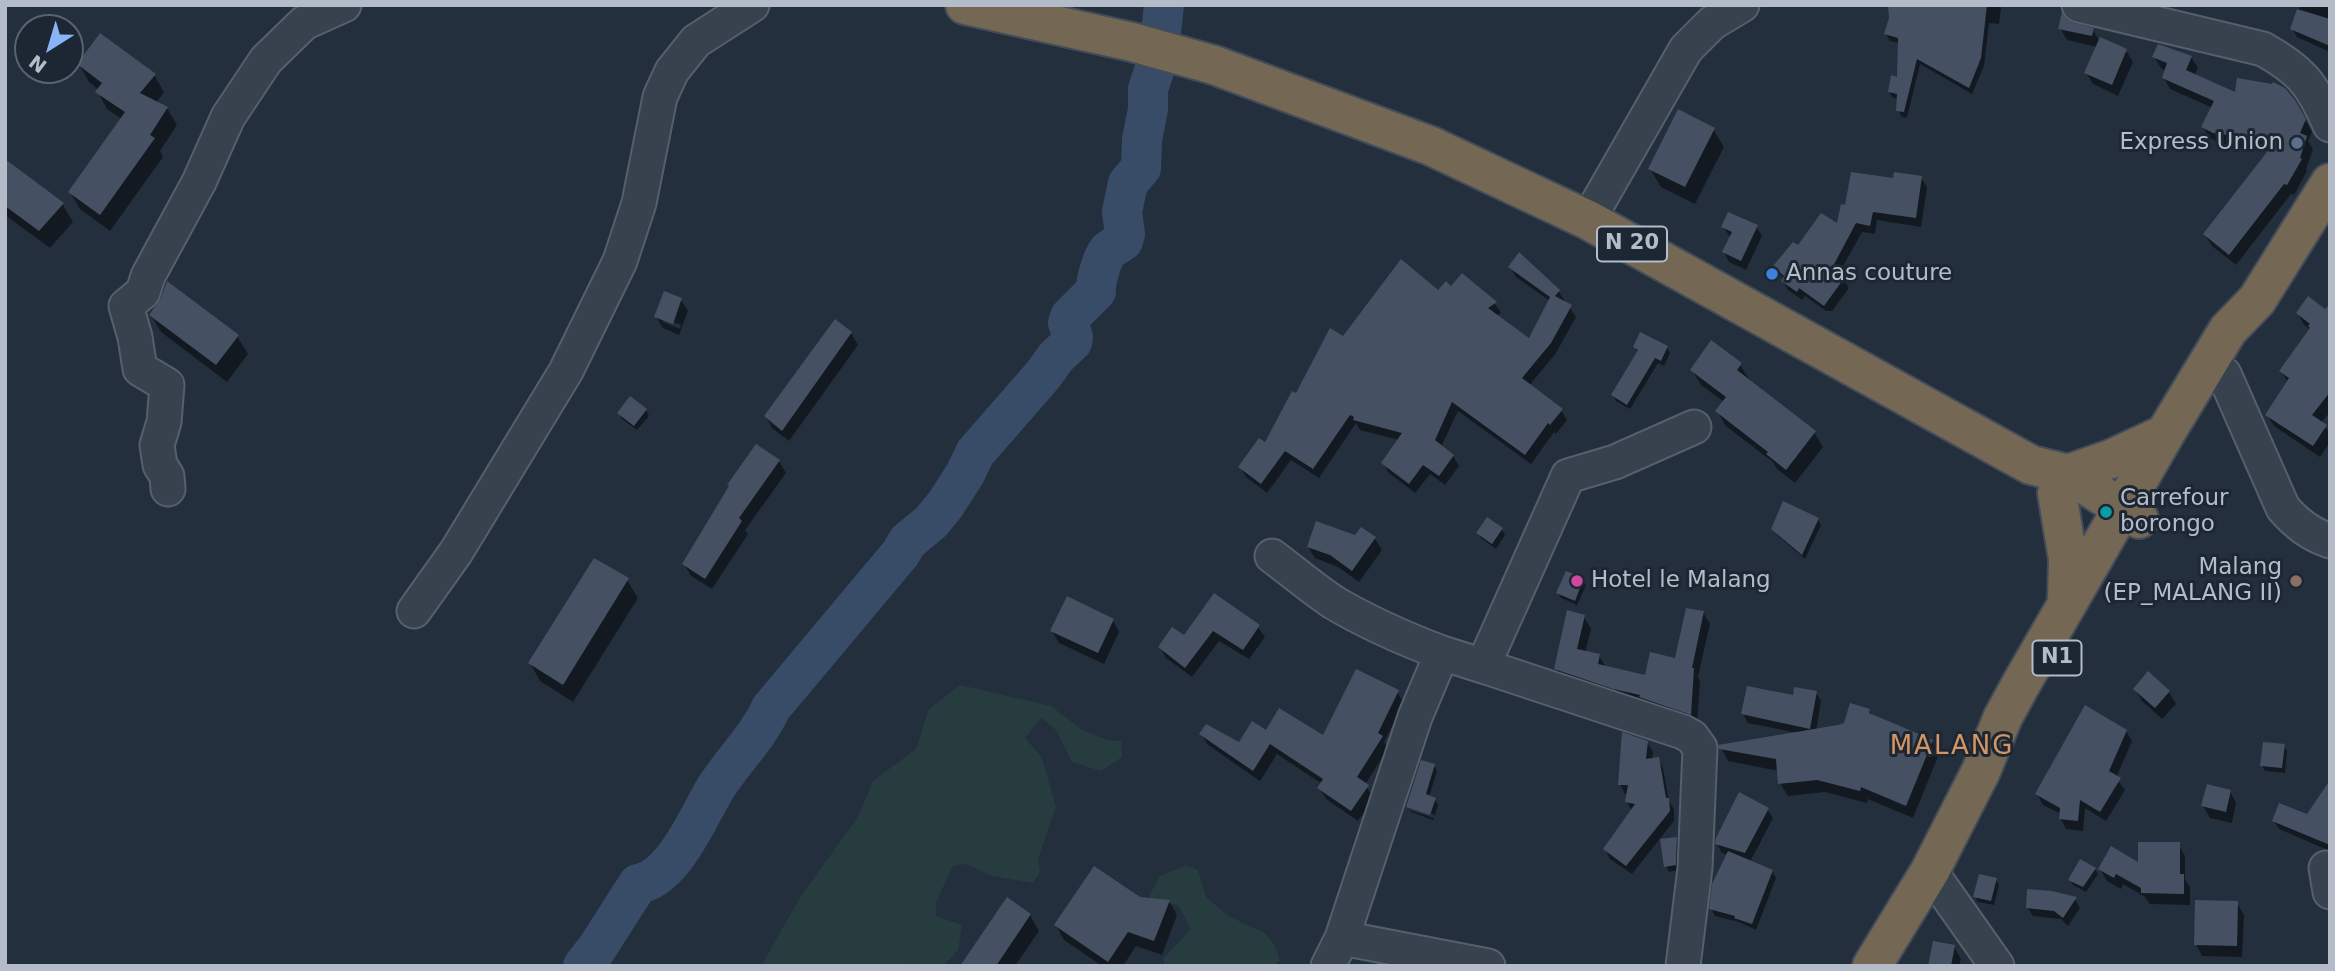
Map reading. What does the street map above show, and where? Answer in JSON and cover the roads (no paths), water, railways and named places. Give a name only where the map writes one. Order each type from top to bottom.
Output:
[{"type":"highway","name":"N 20","points":[[965,5],[1132,42],[1214,65],[1431,146],[1588,219],[2031,465],[2123,525]]},
{"type":"highway","name":"N1","points":[[1981,771],[2017,725],[2123,525],[2165,434],[2228,330],[2257,300],[2330,183]]},
{"type":"highway","name":"N1","points":[[1872,966],[1930,871],[1981,771],[2003,717],[2067,601],[2123,525],[2224,374],[2246,337],[2257,300]]},
{"type":"highway","points":[[2067,601],[2068,559],[2062,484],[2165,434]]},
{"type":"street","points":[[169,489],[167,476],[160,465],[157,445],[164,422],[167,385],[140,369],[126,306],[143,292],[148,276],[199,182],[228,117],[266,60],[304,23],[344,5]]},
{"type":"street","points":[[415,611],[456,552],[566,371],[620,261],[639,203],[660,97],[672,71],[696,41],[751,5]]},
{"type":"street","points":[[1588,219],[1686,49],[1712,23],[1742,5]]},
{"type":"street","points":[[2079,5],[2164,15],[2263,49],[2288,63],[2310,85],[2330,125]]},
{"type":"street","points":[[2224,374],[2283,508],[2297,524],[2330,541]]},
{"type":"street","points":[[1483,666],[1568,476],[1615,462],[1694,427]]},
{"type":"street","points":[[1272,556],[1333,601],[1404,639],[1692,737],[1700,748],[1695,868],[1683,966]]},
{"type":"street","points":[[1443,653],[1415,717],[1335,952],[1489,966]]},
{"type":"street","points":[[1930,871],[1984,958]]},
{"type":"waterway","points":[[583,966],[638,884],[663,871],[674,859],[715,789],[759,730],[771,708],[908,541],[931,522],[945,505],[975,453],[1056,357],[1072,342],[1068,323],[1070,317],[1096,291],[1099,271],[1106,254],[1123,241],[1125,234],[1122,212],[1128,183],[1141,168],[1148,89],[1158,59],[1164,5]]},
{"type":"place","name":"Express Union","points":[[2297,143]]},
{"type":"place","name":"Annas couture","points":[[1772,274]]},
{"type":"place","name":"Carrefour borongo","points":[[2106,512]]},
{"type":"place","name":"Hotel le Malang","points":[[1577,581]]},
{"type":"place","name":"Malang (EP_MALANG II)","points":[[2296,581]]},
{"type":"district","name":"MALANG","points":[[1952,747]]}]
